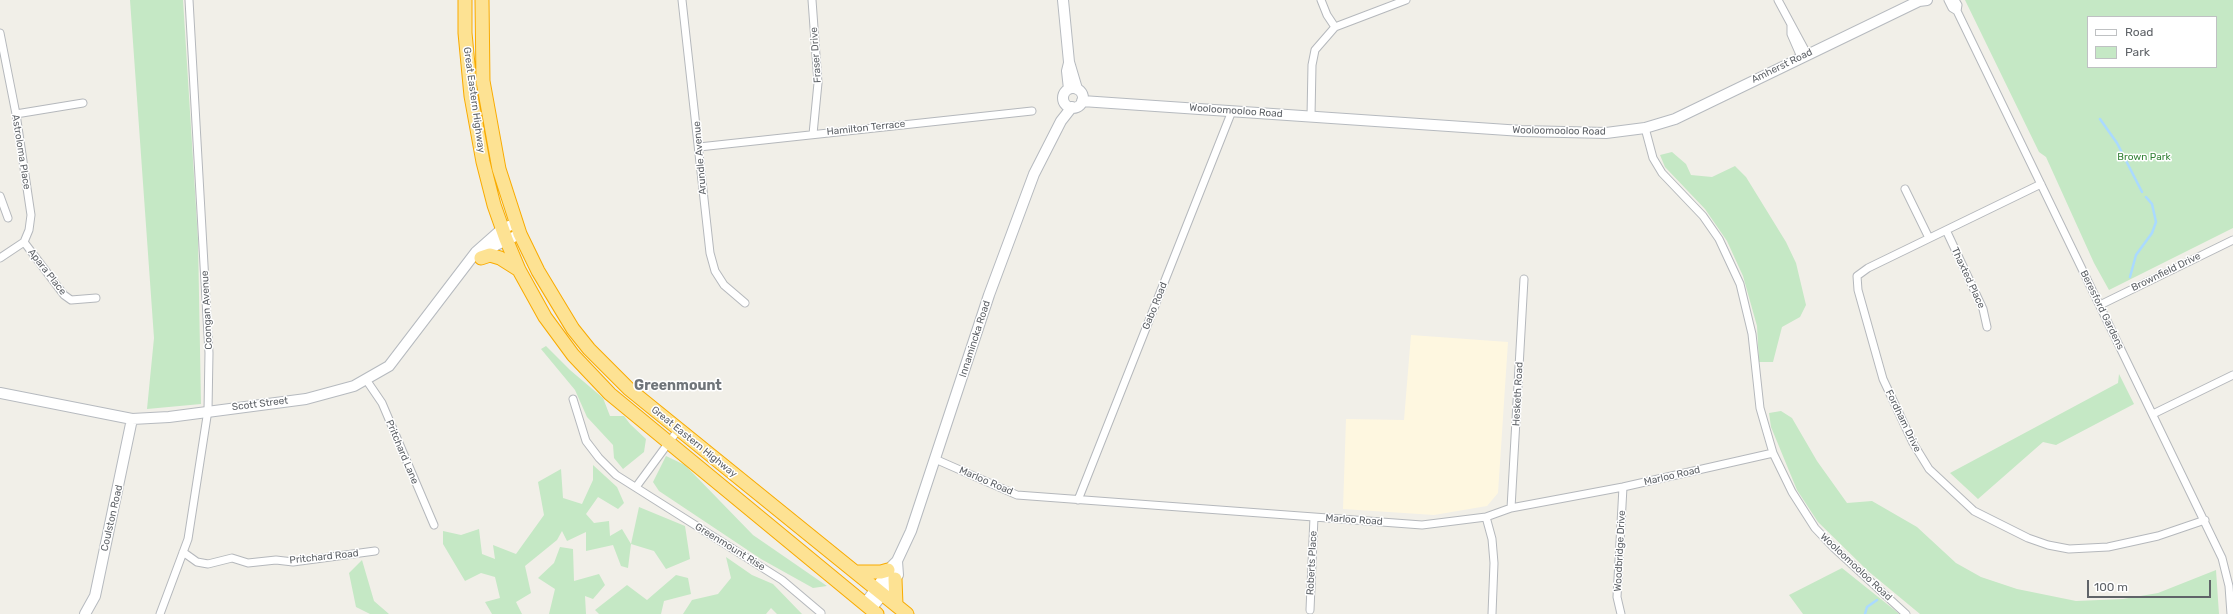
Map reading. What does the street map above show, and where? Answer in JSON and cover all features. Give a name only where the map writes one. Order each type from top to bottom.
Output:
[{"type":"highway","name":"Great Eastern Highway","points":[[465,0],[465,33],[471,96],[483,162],[504,234],[519,270],[545,317],[574,355],[610,394],[871,609]]},
{"type":"highway","name":"Great Eastern Highway","points":[[482,0],[486,106],[499,169],[518,228],[538,271],[573,329],[589,349],[624,384],[678,430],[907,614]]},
{"type":"highway","points":[[481,258],[490,255],[500,258],[519,270]]},
{"type":"highway","points":[[855,572],[881,572],[893,570],[896,605]]},
{"type":"main road","points":[[1063,0],[1069,62],[1067,71],[1078,93],[1078,106],[1070,106]]},
{"type":"main road","name":"Amherst Road","points":[[1645,128],[1687,114],[1804,55],[1922,0]]},
{"type":"main road","name":"Wooloomooloo Road","points":[[1078,93],[1096,101],[1589,134],[1645,128]]},
{"type":"main road","name":"Innamincka Road","points":[[871,609],[893,570],[912,531],[990,294],[1034,174],[1061,121],[1060,116],[1070,106],[1064,96],[1078,93]]},
{"type":"main road","name":"Scott Street","points":[[0,393],[132,419],[169,417],[208,410],[306,399],[354,386],[366,381],[389,366],[487,240],[518,228]]},
{"type":"main road","name":"Scott Street","points":[[467,265],[481,258],[504,234]]},
{"type":"main road","name":"Coulston Road","points":[[85,614],[95,596],[132,419]]},
{"type":"street","name":"Coongan Avenue","points":[[160,614],[188,539],[208,410],[209,353],[189,0]]},
{"type":"street","name":"Arundle Avenue","points":[[682,0],[710,254],[715,271],[724,285],[745,303]]},
{"type":"street","name":"Fraser Drive","points":[[812,0],[818,83],[813,134]]},
{"type":"street","points":[[1321,0],[1327,15],[1335,27]]},
{"type":"street","points":[[1311,116],[1312,65],[1315,50],[1335,27],[1406,0]]},
{"type":"street","points":[[1778,0],[1790,25],[1797,32],[1804,55]]},
{"type":"street","name":"Beresford Gardens","points":[[1948,0],[1952,8],[1957,11]]},
{"type":"street","name":"Beresford Gardens","points":[[1955,0],[1957,11],[2040,184],[2205,520],[2226,571],[2231,614]]},
{"type":"street","name":"Astroloma Place","points":[[0,33],[16,114],[31,215],[30,230],[24,242]]},
{"type":"street","points":[[16,114],[83,104]]},
{"type":"street","name":"Hamilton Terrace","points":[[699,147],[1032,111]]},
{"type":"street","name":"Gabo Road","points":[[1078,500],[1232,111]]},
{"type":"street","name":"Wooloomooloo Road","points":[[1645,128],[1653,158],[1662,173],[1691,202],[1707,222],[1722,245],[1740,284],[1752,334],[1760,408],[1773,453],[1792,492],[1815,528],[1834,548],[1906,614]]},
{"type":"street","name":"Fordham Drive","points":[[2040,184],[1862,271],[1857,276],[1857,283],[1884,379],[1913,443],[1929,469],[1974,511],[2028,538],[2055,546],[2089,549],[2108,547],[2158,536],[2205,520]]},
{"type":"street","points":[[1905,189],[1929,238]]},
{"type":"street","points":[[0,196],[8,218]]},
{"type":"street","name":"Thaxted Place","points":[[1946,230],[1983,309],[1987,328]]},
{"type":"street","name":"Brownfield Drive","points":[[2100,305],[2233,240]]},
{"type":"street","points":[[0,258],[24,242]]},
{"type":"street","name":"Apara Place","points":[[24,242],[64,295],[71,300],[96,298]]},
{"type":"street","name":"Hesketh Road","points":[[1511,508],[1524,280]]},
{"type":"street","points":[[2153,414],[2233,375]]},
{"type":"street","name":"Pritchard Lane","points":[[366,381],[382,404],[434,525]]},
{"type":"street","name":"Greenmount Rise","points":[[573,399],[586,441],[599,458],[616,475],[782,580],[821,613]]},
{"type":"street","points":[[636,487],[678,430]]},
{"type":"street","name":"Marloo Road","points":[[935,459],[1017,495],[1422,524],[1486,517],[1511,508],[1624,487],[1773,453]]},
{"type":"street","name":"Woodbridge Drive","points":[[1621,614],[1617,597],[1624,487]]},
{"type":"street","name":"Roberts Place","points":[[1310,610],[1314,517]]},
{"type":"street","points":[[1486,517],[1492,539],[1494,563],[1492,614]]},
{"type":"street","name":"Pritchard Road","points":[[183,552],[197,562],[208,564],[232,558],[248,563],[276,560],[293,562],[375,551]]},
{"type":"shaded area","points":[[1411,335],[1508,342],[1498,493],[1487,506],[1434,515],[1343,509],[1346,419],[1404,420]]},
{"type":"green space","points":[[130,0],[183,0],[198,240],[201,404],[147,409],[154,338]]},
{"type":"green space","name":"Brown Park","points":[[1965,0],[2233,0],[2233,228],[2109,290],[2094,263],[2046,157],[2039,152]]},
{"type":"green space","points":[[1672,152],[1686,164],[1691,175],[1712,177],[1735,166],[1746,177],[1786,242],[1796,263],[1806,305],[1800,317],[1782,327],[1773,362],[1759,362],[1757,326],[1743,276],[1727,241],[1705,209],[1665,167],[1660,155]]},
{"type":"green space","points":[[546,346],[570,370],[603,398],[610,416],[624,416],[646,439],[644,452],[623,469],[614,458],[613,445],[587,417],[575,390],[541,349]]},
{"type":"green space","points":[[2119,374],[2134,404],[2056,445],[2043,442],[1978,499],[1950,473],[2118,383]]},
{"type":"green space","points":[[1781,411],[1792,418],[1817,461],[1847,503],[1872,501],[1917,527],[1956,563],[1981,577],[2017,589],[2076,601],[2123,599],[2158,593],[2216,570],[2219,614],[1920,614],[1868,571],[1818,522],[1797,490],[1771,427],[1769,413]]},
{"type":"green space","points":[[666,456],[685,465],[753,535],[827,586],[813,588],[761,559],[659,491],[653,482]]},
{"type":"green space","points":[[593,465],[617,487],[624,503],[618,509],[598,497],[586,514],[594,523],[609,521],[610,536],[622,529],[631,544],[628,568],[621,566],[613,545],[586,551],[586,532],[567,541],[562,531],[557,540],[525,566],[531,593],[516,602],[522,614],[492,614],[485,602],[500,598],[495,577],[481,573],[465,581],[443,544],[443,531],[461,535],[479,529],[482,554],[495,559],[493,545],[516,554],[544,515],[538,482],[561,469],[563,498],[582,504],[593,480]]},
{"type":"green space","points":[[639,507],[685,526],[690,559],[666,569],[654,551],[631,544]]},
{"type":"green space","points":[[560,547],[573,549],[574,581],[599,574],[605,585],[593,599],[585,596],[586,614],[549,614],[555,589],[538,578],[554,563]]},
{"type":"green space","points":[[726,557],[752,575],[773,584],[802,614],[777,614],[771,608],[766,614],[683,614],[692,600],[718,594],[731,578]]},
{"type":"green space","points":[[362,560],[374,601],[389,614],[370,614],[356,607],[349,573]]},
{"type":"green space","points":[[1842,568],[1899,614],[1803,614],[1789,595]]},
{"type":"green space","points":[[676,575],[688,578],[691,594],[664,601],[661,614],[599,614],[595,610],[627,585],[647,600]]},
{"type":"waterway","points":[[2100,119],[2117,143],[2142,192]]},
{"type":"waterway","points":[[2130,277],[2136,255],[2152,233],[2156,222],[2152,204],[2146,197]]},
{"type":"waterway","points":[[1865,614],[1867,607],[1877,600]]},
{"type":"district","name":"Greenmount","points":[[678,386]]}]
